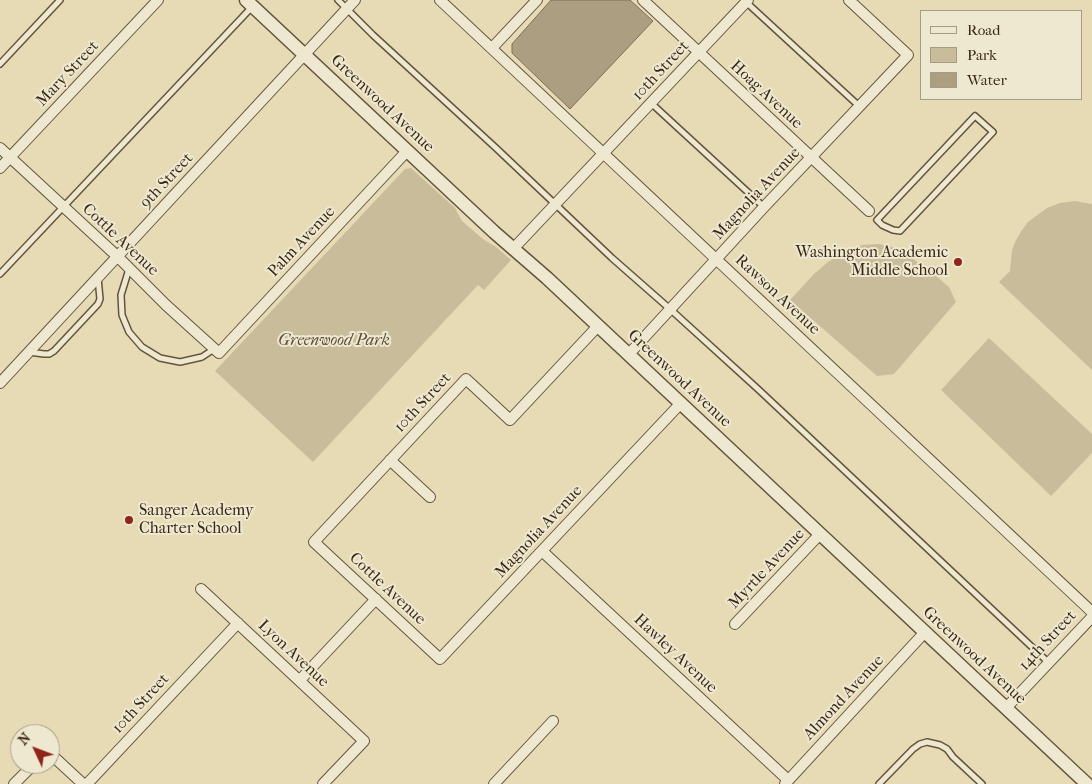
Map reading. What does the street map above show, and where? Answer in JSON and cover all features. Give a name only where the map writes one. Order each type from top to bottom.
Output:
[{"type":"street","name":"Mary Street","points":[[0,168],[158,0]]},
{"type":"street","name":"9th Street","points":[[0,383],[355,0]]},
{"type":"street","name":"Rawson Avenue","points":[[440,0],[1092,612]]},
{"type":"street","points":[[492,48],[537,0]]},
{"type":"street","name":"Hoag Avenue","points":[[643,0],[869,211]]},
{"type":"street","name":"Magnolia Avenue","points":[[629,354],[764,207],[908,55],[849,0]]},
{"type":"street","name":"10th Street","points":[[513,249],[746,1]]},
{"type":"street","name":"Greenwood Avenue","points":[[249,3],[513,249],[629,354],[1088,784]]},
{"type":"street","name":"Cottle Avenue","points":[[0,148],[216,351]]},
{"type":"street","name":"Palm Avenue","points":[[216,351],[407,151]]},
{"type":"street","name":"10th Street","points":[[314,542],[466,379],[510,420],[598,326]]},
{"type":"street","name":"Magnolia Avenue","points":[[440,659],[680,403]]},
{"type":"street","points":[[390,460],[430,497]]},
{"type":"street","name":"Myrtle Avenue","points":[[735,624],[820,534]]},
{"type":"street","name":"Cottle Avenue","points":[[314,542],[440,659]]},
{"type":"street","name":"Hawley Avenue","points":[[542,550],[786,782]]},
{"type":"street","name":"Lyon Avenue","points":[[201,589],[364,741],[323,784]]},
{"type":"street","points":[[300,680],[376,599]]},
{"type":"street","name":"14th Street","points":[[1006,708],[1092,617]]},
{"type":"street","name":"10th Street","points":[[87,784],[238,623]]},
{"type":"street","name":"Almond Avenue","points":[[786,782],[925,632]]},
{"type":"street","points":[[494,784],[553,721]]},
{"type":"street","points":[[60,763],[83,784]]},
{"type":"street","points":[[14,784],[24,774]]},
{"type":"lane","points":[[0,64],[60,0]]},
{"type":"lane","points":[[338,0],[555,205],[759,390],[1049,663]]},
{"type":"lane","points":[[746,1],[859,106]]},
{"type":"lane","points":[[0,274],[249,3]]},
{"type":"lane","points":[[651,102],[764,207]]},
{"type":"lane","points":[[869,211],[877,220],[882,225],[893,230],[900,230],[993,132],[975,116],[877,220]]},
{"type":"lane","points":[[129,268],[121,295],[122,315],[129,332],[142,346],[160,358],[180,362],[202,357],[216,351]]},
{"type":"lane","points":[[29,352],[44,354],[54,352],[98,304],[100,299],[98,278]]},
{"type":"lane","points":[[880,784],[913,749],[927,742],[947,749],[982,784]]},
{"type":"green space","name":"Greenwood Park","points":[[411,168],[455,208],[462,221],[511,260],[484,290],[478,285],[313,462],[215,371],[405,169]]},
{"type":"green space","points":[[1075,201],[1092,204],[1092,370],[999,282],[1010,271],[1012,250],[1028,222],[1047,208],[1060,203]]},
{"type":"green space","points":[[879,244],[895,248],[928,269],[949,287],[956,302],[894,374],[877,376],[790,300],[814,274],[843,252],[862,245]]},
{"type":"green space","points":[[989,338],[1092,434],[1092,453],[1051,496],[941,390]]},
{"type":"water","points":[[551,0],[630,0],[653,21],[570,109],[512,53],[512,44]]},
{"type":"place","name":"Washington Academic Middle School","points":[[958,262]]},
{"type":"place","name":"Sanger Academy Charter School","points":[[129,520]]}]
